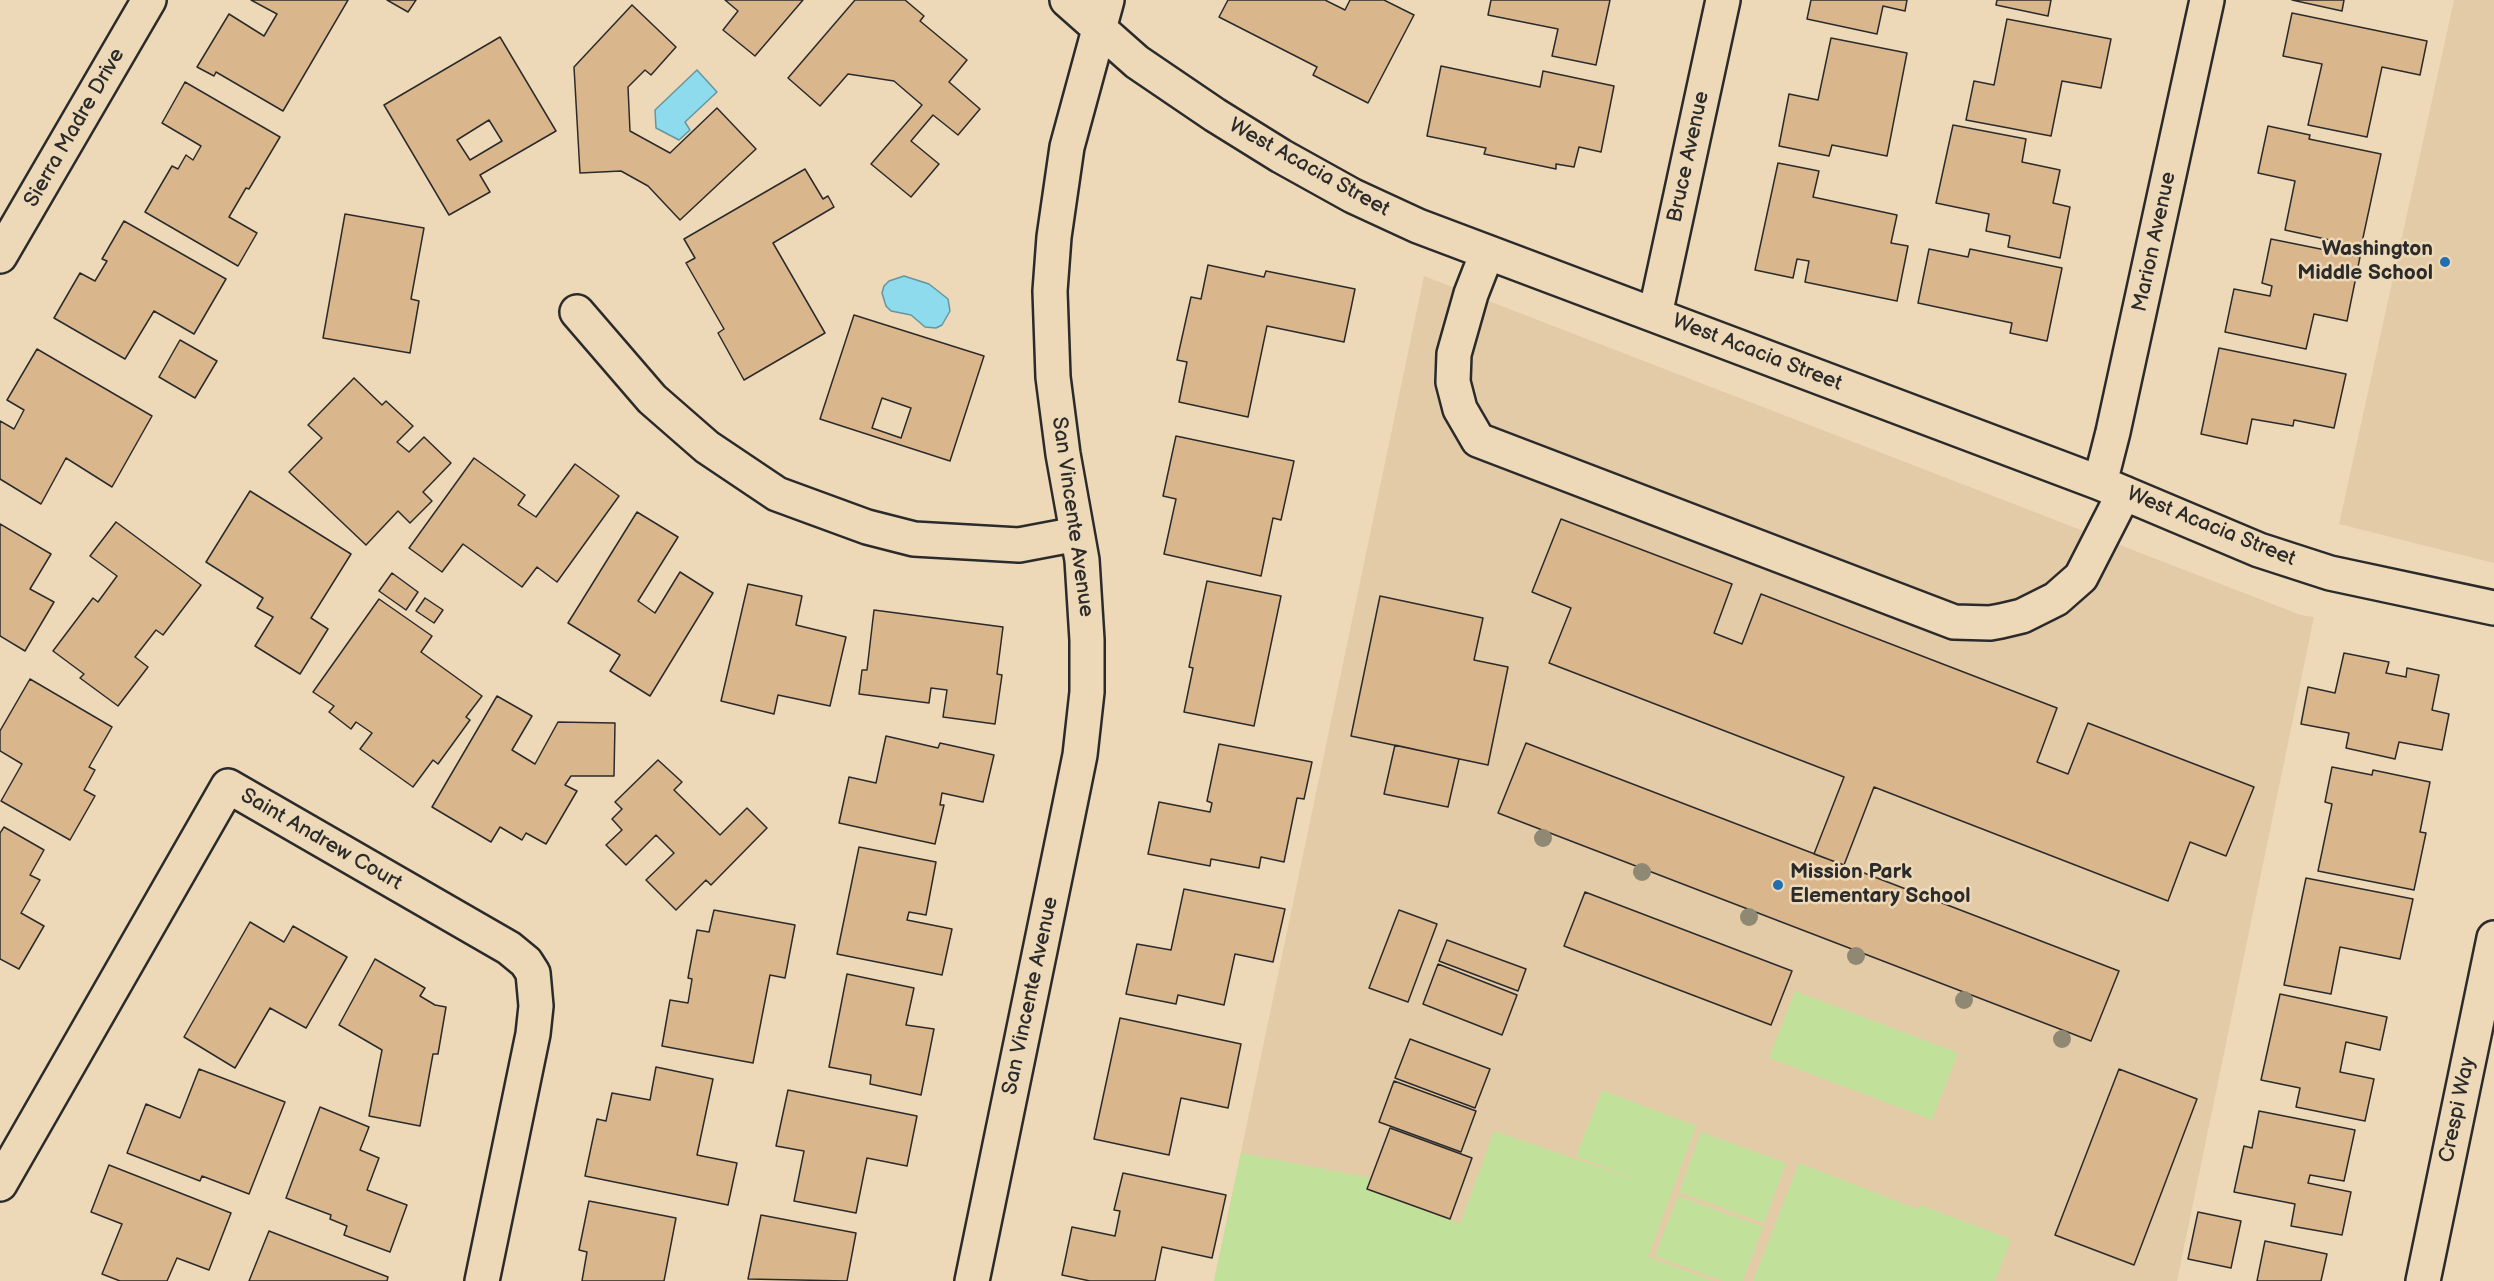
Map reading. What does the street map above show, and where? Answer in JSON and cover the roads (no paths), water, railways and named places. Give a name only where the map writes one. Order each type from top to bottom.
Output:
[{"type":"street","name":"West Acacia Street","points":[[1067,0],[1102,14],[1137,62],[1215,115],[1281,156],[1353,196],[1418,226],[2112,488],[2259,550],[2330,573],[2494,608]]},
{"type":"street","name":"Bruce Avenue","points":[[1655,315],[1723,0]]},
{"type":"street","name":"Marion Avenue","points":[[1487,253],[1471,294],[1454,354],[1454,382],[1460,409],[1478,440],[1954,622],[1990,623],[2022,616],[2056,600],[2081,577],[2112,488],[2114,432],[2207,0]]},
{"type":"street","name":"Sierra Madre Drive","points":[[0,256],[137,4]]},
{"type":"street","name":"San Vincente Avenue","points":[[972,1281],[1080,755],[1087,692],[1087,640],[1082,560],[1063,454],[1053,376],[1050,291],[1054,237],[1067,147],[1102,14]]},
{"type":"street","points":[[577,312],[652,399],[708,447],[777,494],[867,527],[914,539],[1019,545],[1077,534]]},
{"type":"street","name":"Saint Andrew Court","points":[[0,1184],[228,786],[509,948],[526,962],[533,973],[536,1005],[533,1034],[482,1281]]},
{"type":"street","name":"Crespi Way","points":[[2423,1281],[2494,938]]},
{"type":"water","points":[[697,70],[717,92],[685,122],[690,130],[679,140],[656,128],[655,110]]},
{"type":"water","points":[[904,276],[929,284],[948,299],[950,311],[942,325],[936,328],[925,327],[911,315],[891,311],[886,306],[882,293],[884,286],[889,281]]},
{"type":"place","name":"Washington Middle School","points":[[2445,262]]},
{"type":"place","name":"Mission Park Elementary School","points":[[1778,885]]}]
